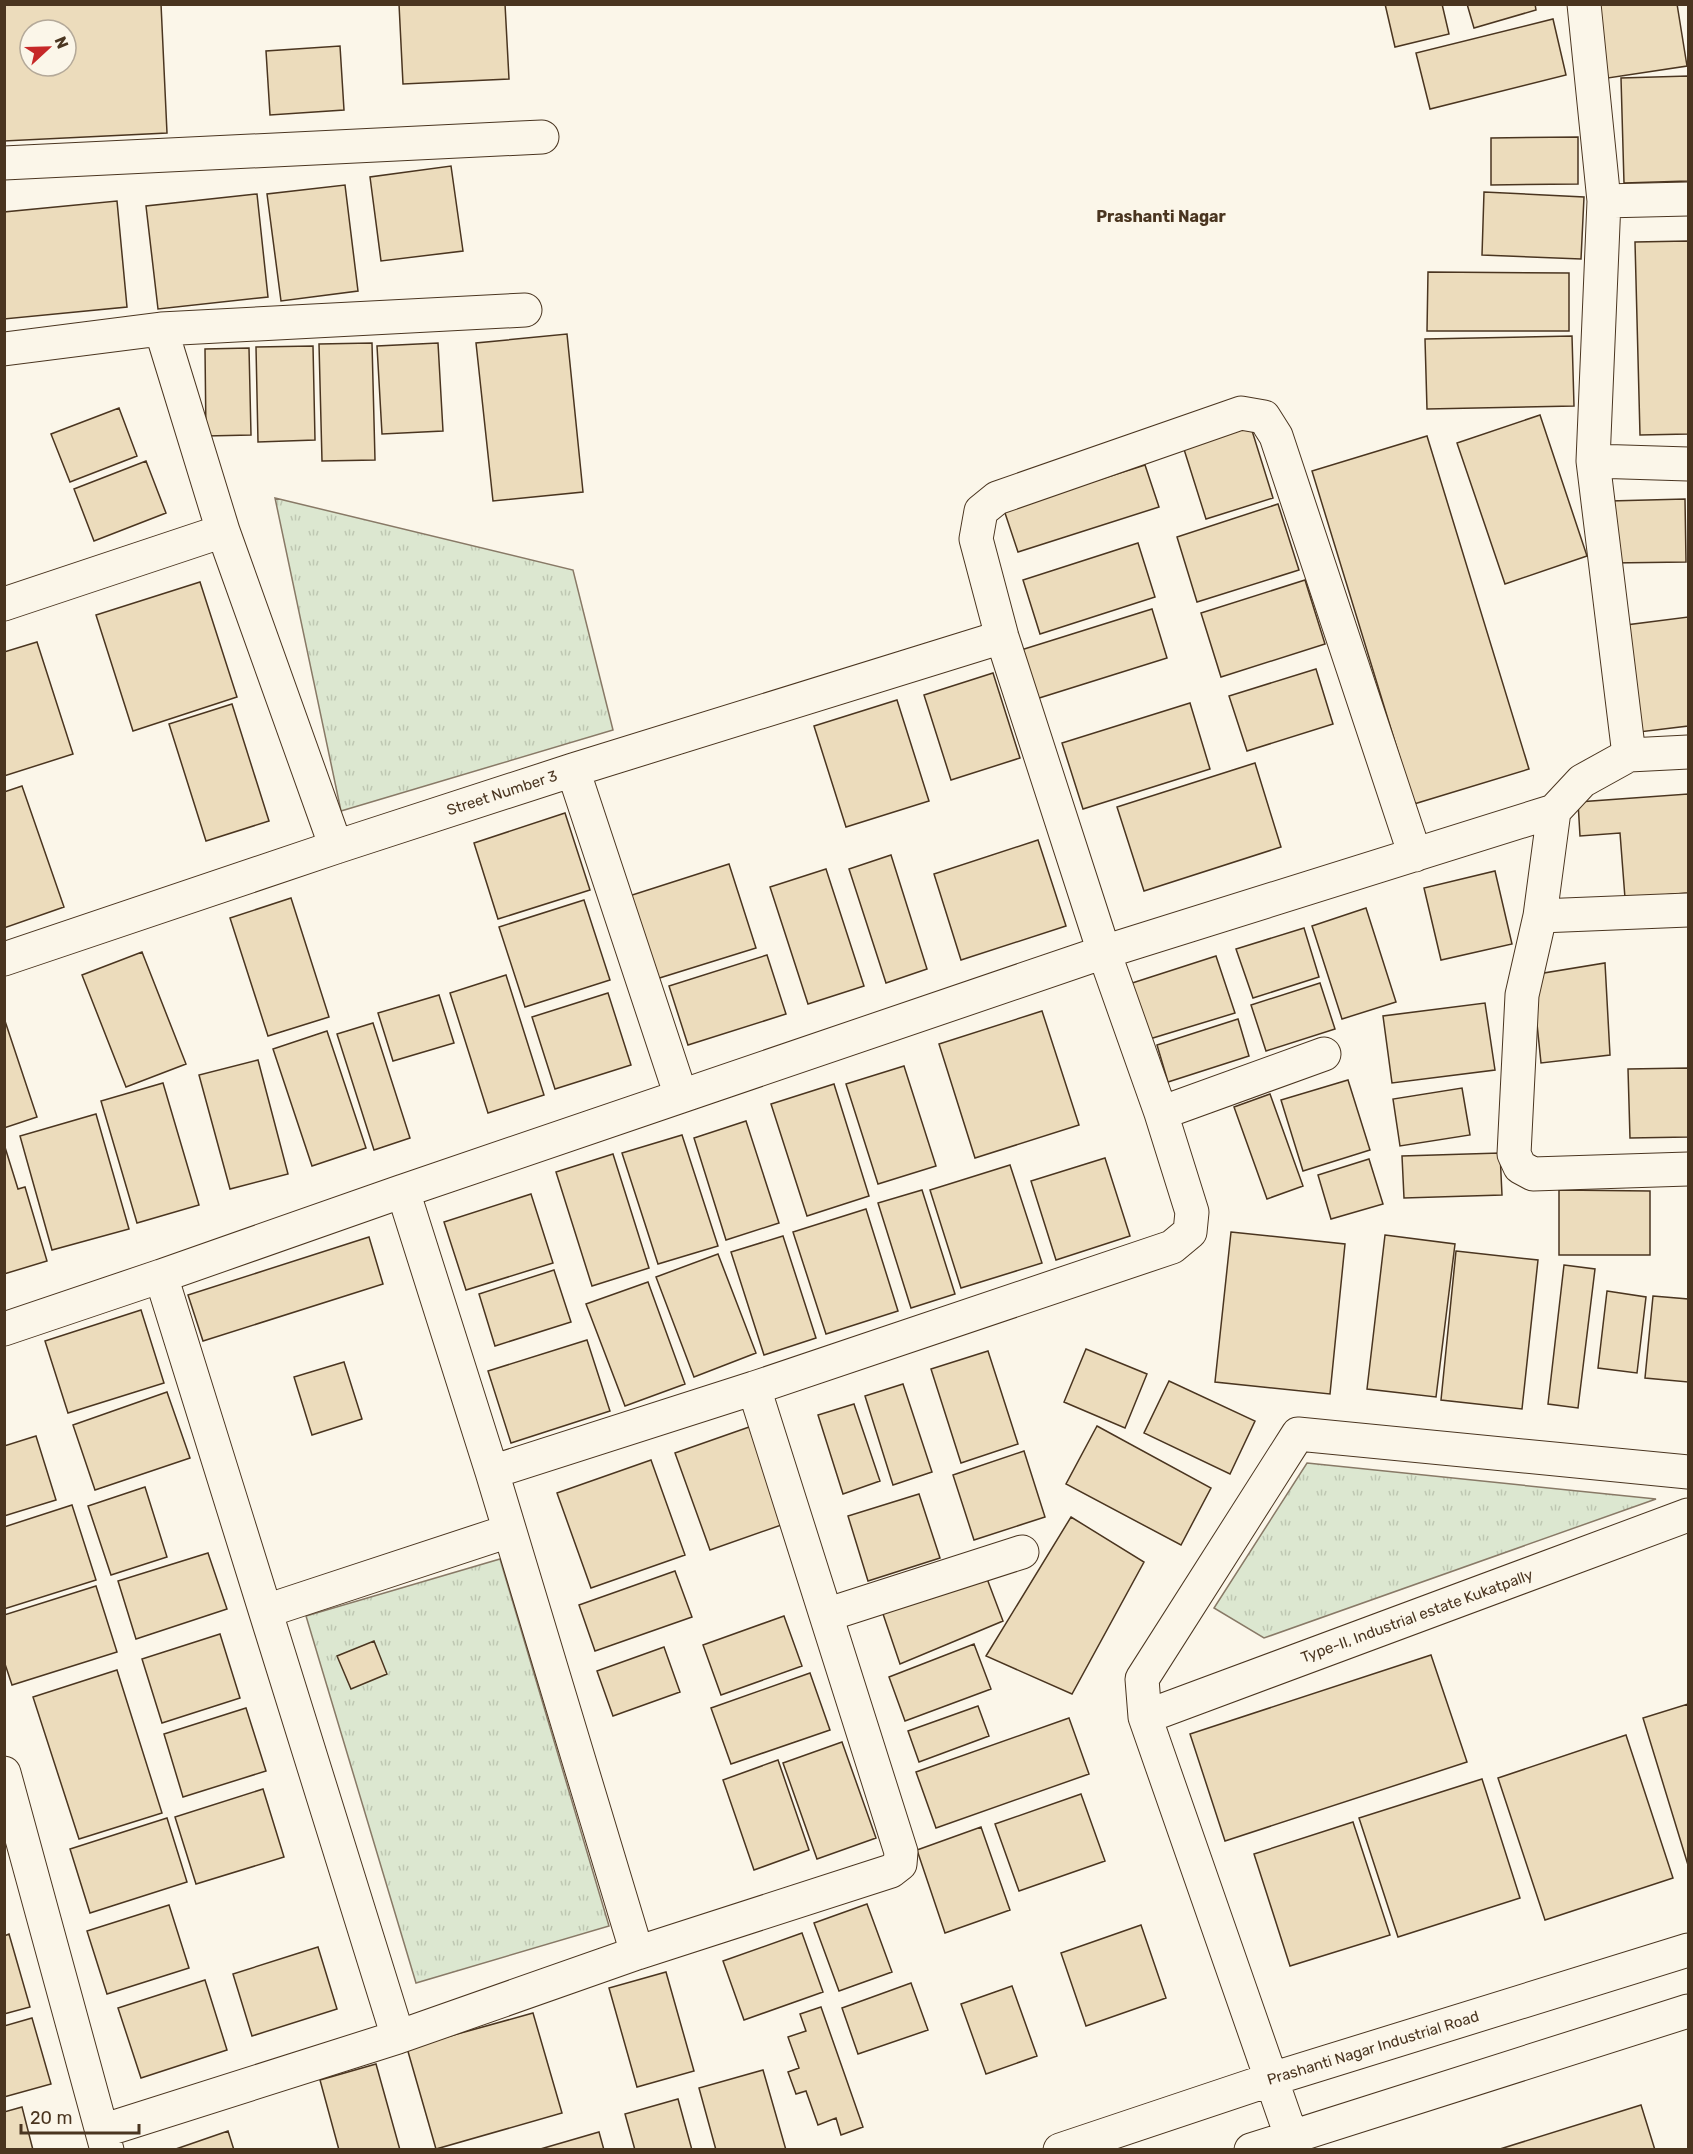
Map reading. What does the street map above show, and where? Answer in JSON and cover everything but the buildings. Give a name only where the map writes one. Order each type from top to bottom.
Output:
[{"type":"street","points":[[1584,4],[1604,201],[1593,461],[1629,755]]},
{"type":"street","points":[[4,163],[542,137]]},
{"type":"street","points":[[1604,201],[1689,199]]},
{"type":"street","points":[[4,349],[161,329],[525,310]]},
{"type":"street","points":[[161,329],[223,531],[336,846]]},
{"type":"street","points":[[492,1472],[754,1388],[1172,1247],[1190,1232],[1192,1212],[1161,1113],[1104,952],[1002,637],[976,539],[981,511],[997,498],[1241,413],[1264,417],[1276,436],[1415,855]]},
{"type":"street","points":[[1593,461],[1689,464]]},
{"type":"street","points":[[4,604],[223,531]]},
{"type":"street","name":"Street Number 3","points":[[4,959],[336,846],[1002,637]]},
{"type":"street","points":[[4,1329],[1104,952],[1554,811],[1582,781],[1629,755],[1689,752]]},
{"type":"street","points":[[573,770],[681,1096]]},
{"type":"street","points":[[1554,811],[1540,916],[1521,995],[1514,1154],[1520,1167],[1533,1174],[1689,1169]]},
{"type":"street","points":[[1540,916],[1689,910]]},
{"type":"street","points":[[1161,1113],[1324,1054]]},
{"type":"street","points":[[403,1191],[492,1472],[637,1953]]},
{"type":"street","points":[[161,1276],[398,2037]]},
{"type":"street","points":[[4,1773],[104,2140],[637,1953],[891,1871],[900,1864],[901,1852],[754,1388]]},
{"type":"street","points":[[1294,2143],[1145,1717],[1142,1678],[1298,1434],[1689,1472]]},
{"type":"street","name":"Type-II, Industrial estate Kukatpally","points":[[1145,1717],[1689,1515]]},
{"type":"street","points":[[266,1611],[509,1531]]},
{"type":"street","points":[[826,1615],[1022,1552]]},
{"type":"street","name":"Prashanti Nagar Industrial Road","points":[[1060,2150],[1272,2079],[1689,1950]]},
{"type":"street","points":[[1251,2150],[1294,2143],[1689,2011]]},
{"type":"green space","points":[[275,498],[573,570],[613,730],[341,811]]},
{"type":"green space","points":[[1307,1463],[1656,1499],[1264,1638],[1214,1608]]},
{"type":"green space","points":[[500,1559],[609,1926],[416,1983],[306,1616]]},
{"type":"district","name":"Prashanti Nagar","points":[[1161,216]]}]
